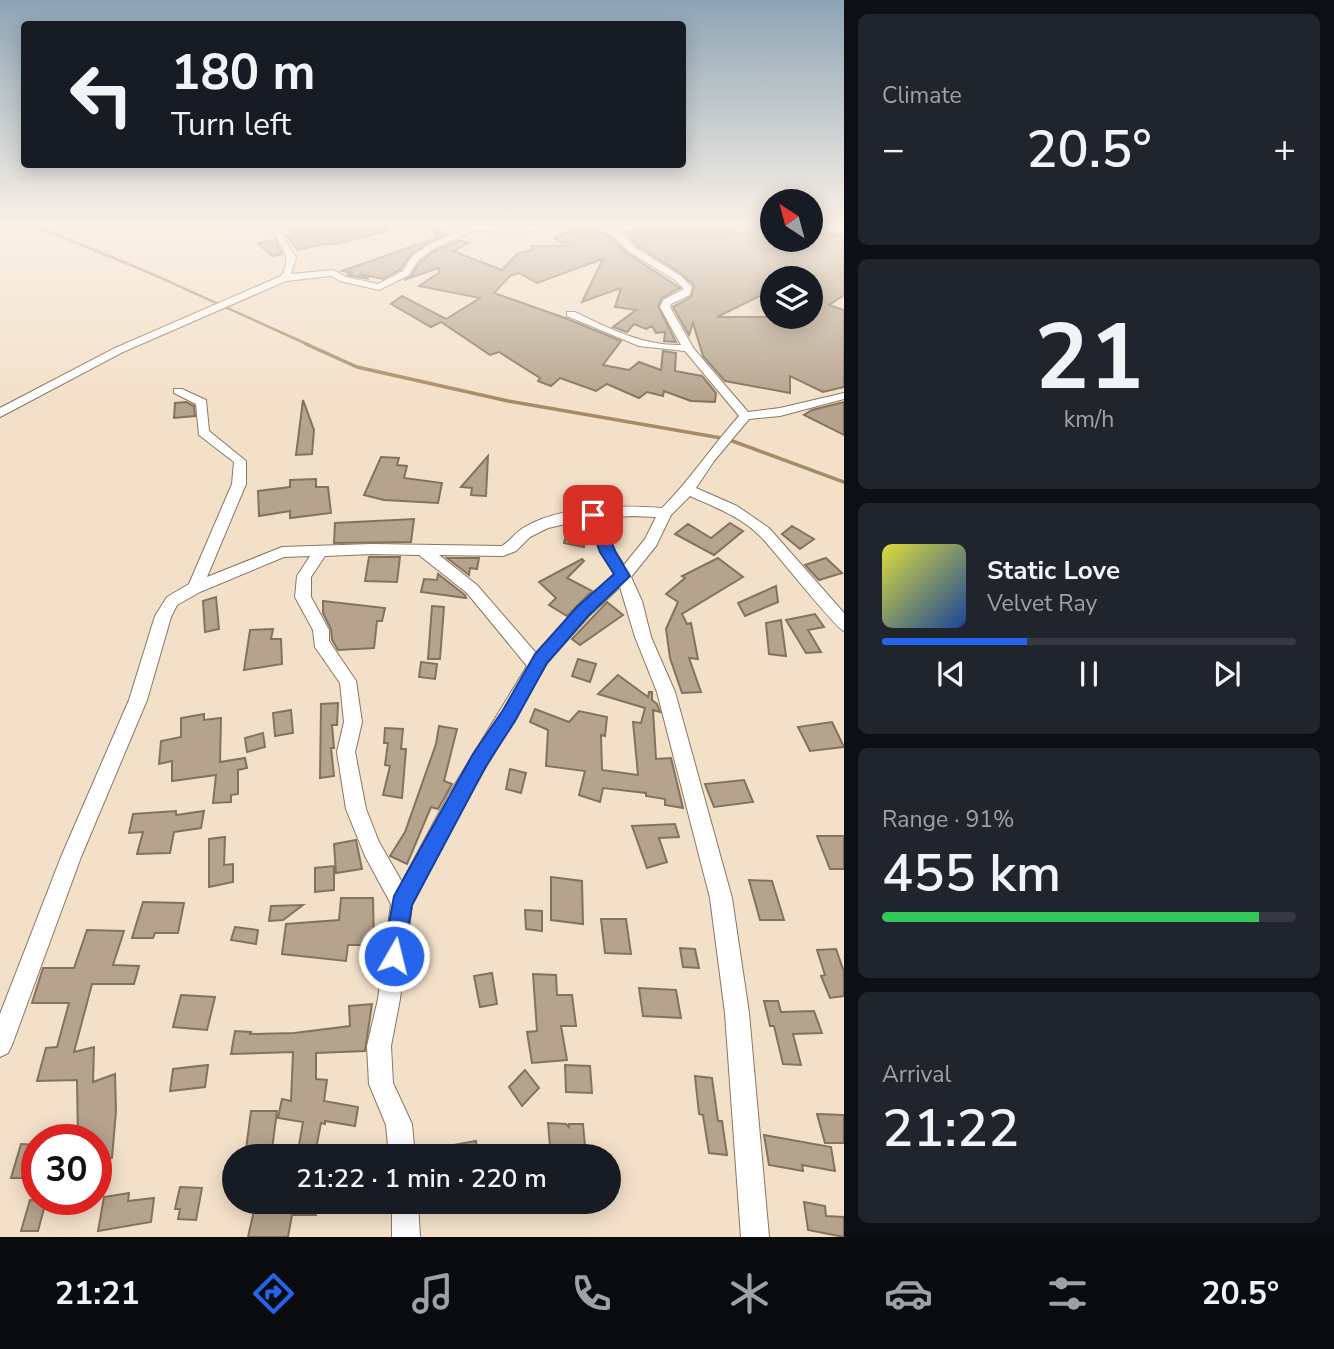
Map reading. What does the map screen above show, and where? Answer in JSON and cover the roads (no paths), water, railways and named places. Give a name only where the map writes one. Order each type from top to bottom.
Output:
[{"type":"street","points":[[0,413],[119,350],[270,284]]},
{"type":"street","points":[[364,284],[379,287],[385,284]]},
{"type":"street","points":[[684,284],[689,289],[687,293],[666,302],[664,307],[705,372],[745,416]]},
{"type":"street","points":[[571,314],[629,341],[671,350],[689,348]]},
{"type":"street","points":[[178,391],[202,402],[203,432],[240,461],[241,470],[239,484],[195,587]]},
{"type":"street","points":[[401,1144],[399,1124],[381,1084],[379,1046],[389,999],[402,903],[456,800],[537,666],[583,612],[623,576],[651,542],[665,513],[688,490],[709,458],[745,416],[780,412],[844,397]]},
{"type":"street","points":[[688,490],[732,509],[764,531],[829,604],[844,625]]},
{"type":"street","points":[[0,1045],[71,857],[138,700],[163,616],[172,601],[195,587],[282,552],[421,549],[503,551],[511,549],[526,532],[558,521],[593,515],[648,511],[665,513]]},
{"type":"street","points":[[593,515],[608,552],[634,600],[643,637],[666,692],[722,898],[737,1013],[755,1237]]},
{"type":"street","points":[[421,549],[472,589],[537,666]]},
{"type":"street","points":[[317,551],[318,558],[304,576],[303,597],[321,630],[321,642],[348,681],[354,722],[346,752],[356,809],[372,849],[402,903]]},
{"type":"street","points":[[405,1214],[406,1237]]},
{"type":"waterway","points":[[174,284],[309,345]]},
{"type":"waterway","points":[[306,344],[357,367],[508,401],[727,439],[844,482]]}]
